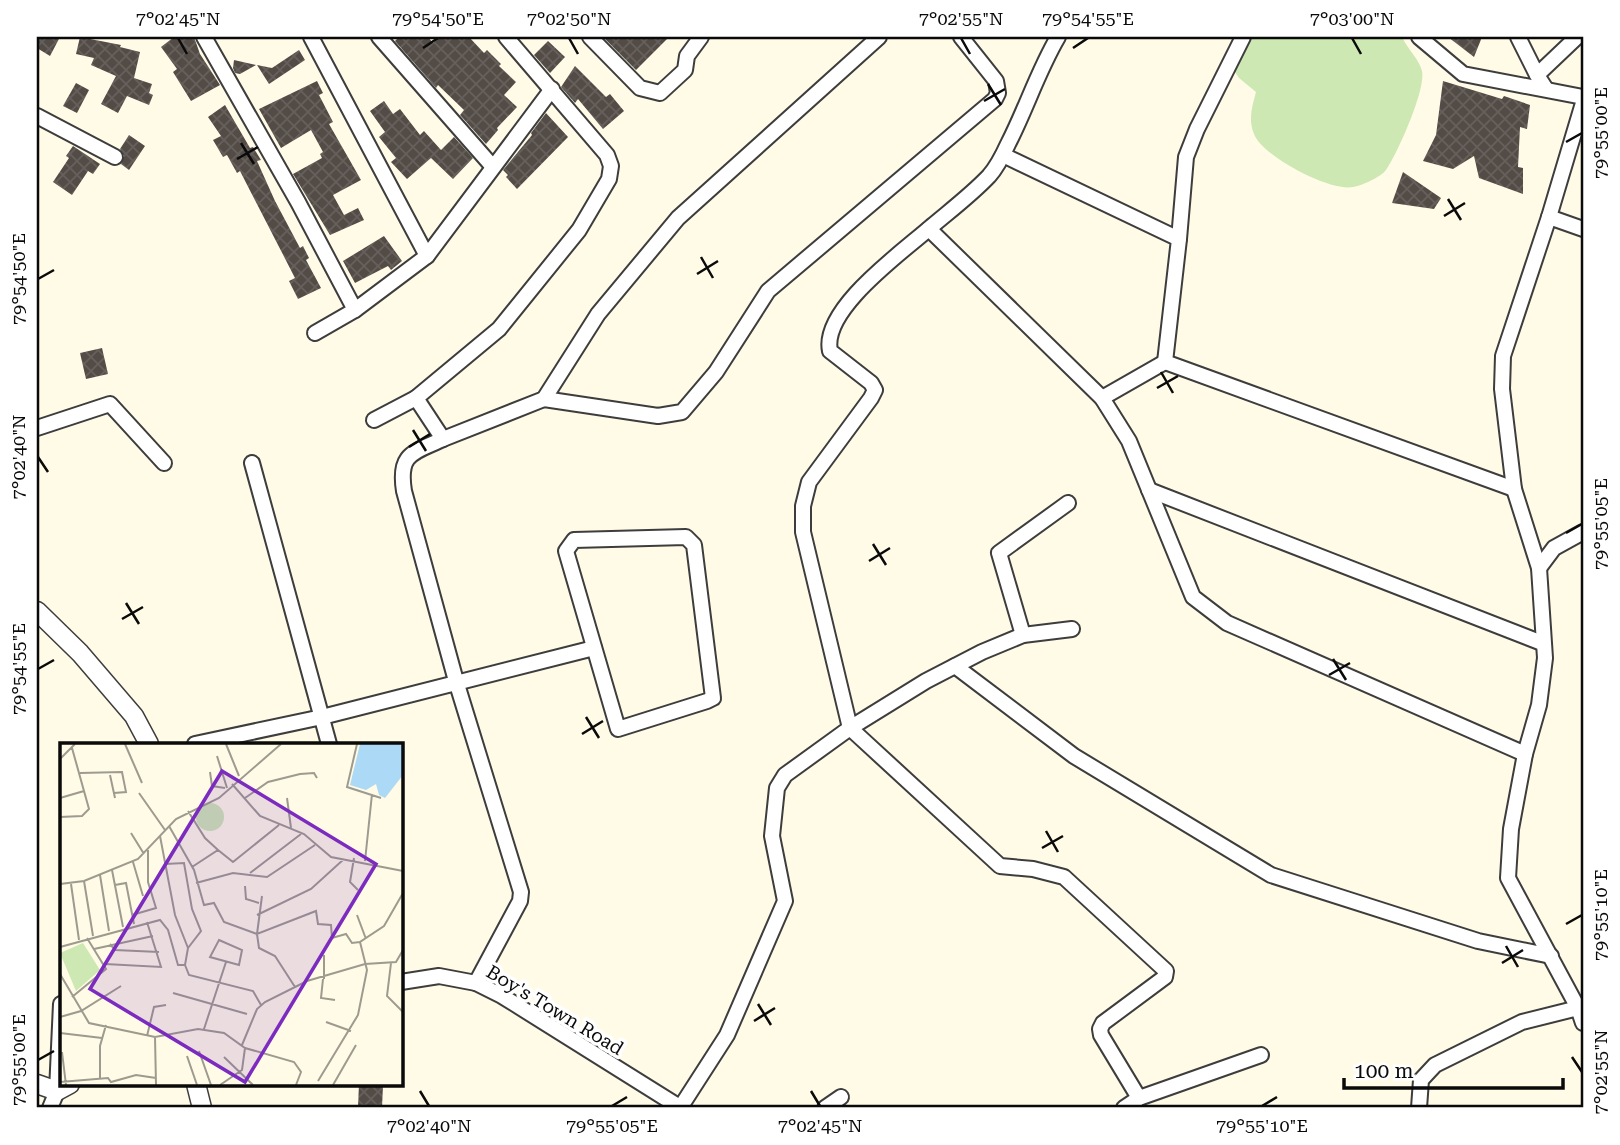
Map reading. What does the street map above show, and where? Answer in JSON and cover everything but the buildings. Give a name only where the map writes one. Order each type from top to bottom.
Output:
[{"type":"street","points":[[205,37],[355,310]]},
{"type":"street","points":[[311,37],[427,256]]},
{"type":"street","points":[[379,37],[493,167]]},
{"type":"street","points":[[374,420],[416,397],[499,329],[579,230],[609,179],[611,166],[607,155],[506,37]]},
{"type":"street","points":[[590,37],[640,88],[660,93],[685,70],[687,56],[701,37]]},
{"type":"street","points":[[544,399],[598,314],[678,218],[879,37]]},
{"type":"street","points":[[476,983],[520,901],[521,892],[456,681],[404,491],[401,473],[404,461],[415,452],[443,439],[544,399],[658,416],[682,412],[716,372],[768,291],[995,99],[998,93],[996,81],[961,37]]},
{"type":"street","points":[[1058,37],[1044,61],[1027,108],[990,175],[874,274],[850,300],[836,323],[828,342],[830,351],[871,383],[874,390],[872,398],[809,482],[803,506],[803,533],[850,728],[1000,866],[1033,869],[1064,877],[1166,971],[1165,977],[1103,1023],[1100,1029],[1139,1098]]},
{"type":"street","points":[[1165,362],[1186,157],[1243,37]]},
{"type":"street","points":[[1419,37],[1464,74],[1583,97]]},
{"type":"street","points":[[1518,37],[1546,89]]},
{"type":"street","points":[[1537,75],[1577,37]]},
{"type":"street","points":[[315,333],[355,310],[427,256],[552,89]]},
{"type":"street","points":[[1583,103],[1503,356],[1502,389],[1514,489],[1539,568],[1545,659],[1539,705],[1525,754],[1511,829],[1508,878],[1578,1008],[1583,1023]]},
{"type":"street","points":[[37,116],[115,157]]},
{"type":"street","points":[[1003,155],[1179,239]]},
{"type":"street","points":[[1549,217],[1583,229]]},
{"type":"street","points":[[929,229],[1102,398],[1129,441],[1193,597],[1227,623],[1525,754]]},
{"type":"street","points":[[1102,398],[1165,362],[1514,489]]},
{"type":"street","points":[[416,397],[443,439]]},
{"type":"street","points":[[37,428],[110,404],[164,463]]},
{"type":"street","points":[[252,463],[328,743]]},
{"type":"street","points":[[1149,490],[1542,643]]},
{"type":"street","points":[[1023,635],[999,553],[1068,503]]},
{"type":"street","points":[[1539,568],[1554,548],[1583,532]]},
{"type":"street","points":[[686,537],[691,540],[694,545],[713,698],[618,729],[594,648],[566,551],[568,545],[574,540],[686,537]]},
{"type":"street","points":[[37,611],[80,653],[134,716],[148,743]]},
{"type":"street","points":[[681,1108],[727,1035],[785,901],[772,835],[777,788],[785,775],[850,728],[955,666],[1023,635],[1072,629]]},
{"type":"street","points":[[200,743],[322,717],[594,648]]},
{"type":"street","points":[[955,666],[1074,756],[1271,875],[1478,941],[1551,956]]},
{"type":"street","name":"Boy's Town Road","points":[[402,982],[439,976],[476,983],[502,996],[681,1108]]},
{"type":"street","points":[[1419,1108],[1421,1080],[1435,1065],[1522,1022],[1578,1008]]},
{"type":"street","points":[[1124,1108],[1139,1098],[1261,1055]]},
{"type":"street","points":[[37,1084],[63,1087],[50,1108]]},
{"type":"street","points":[[196,1086],[202,1108]]},
{"type":"street","points":[[825,1108],[841,1097]]},
{"type":"green space","points":[[1248,37],[1403,39],[1421,67],[1422,80],[1410,122],[1386,170],[1361,185],[1342,187],[1298,171],[1260,143],[1251,123],[1256,92],[1239,78],[1233,69]]}]
